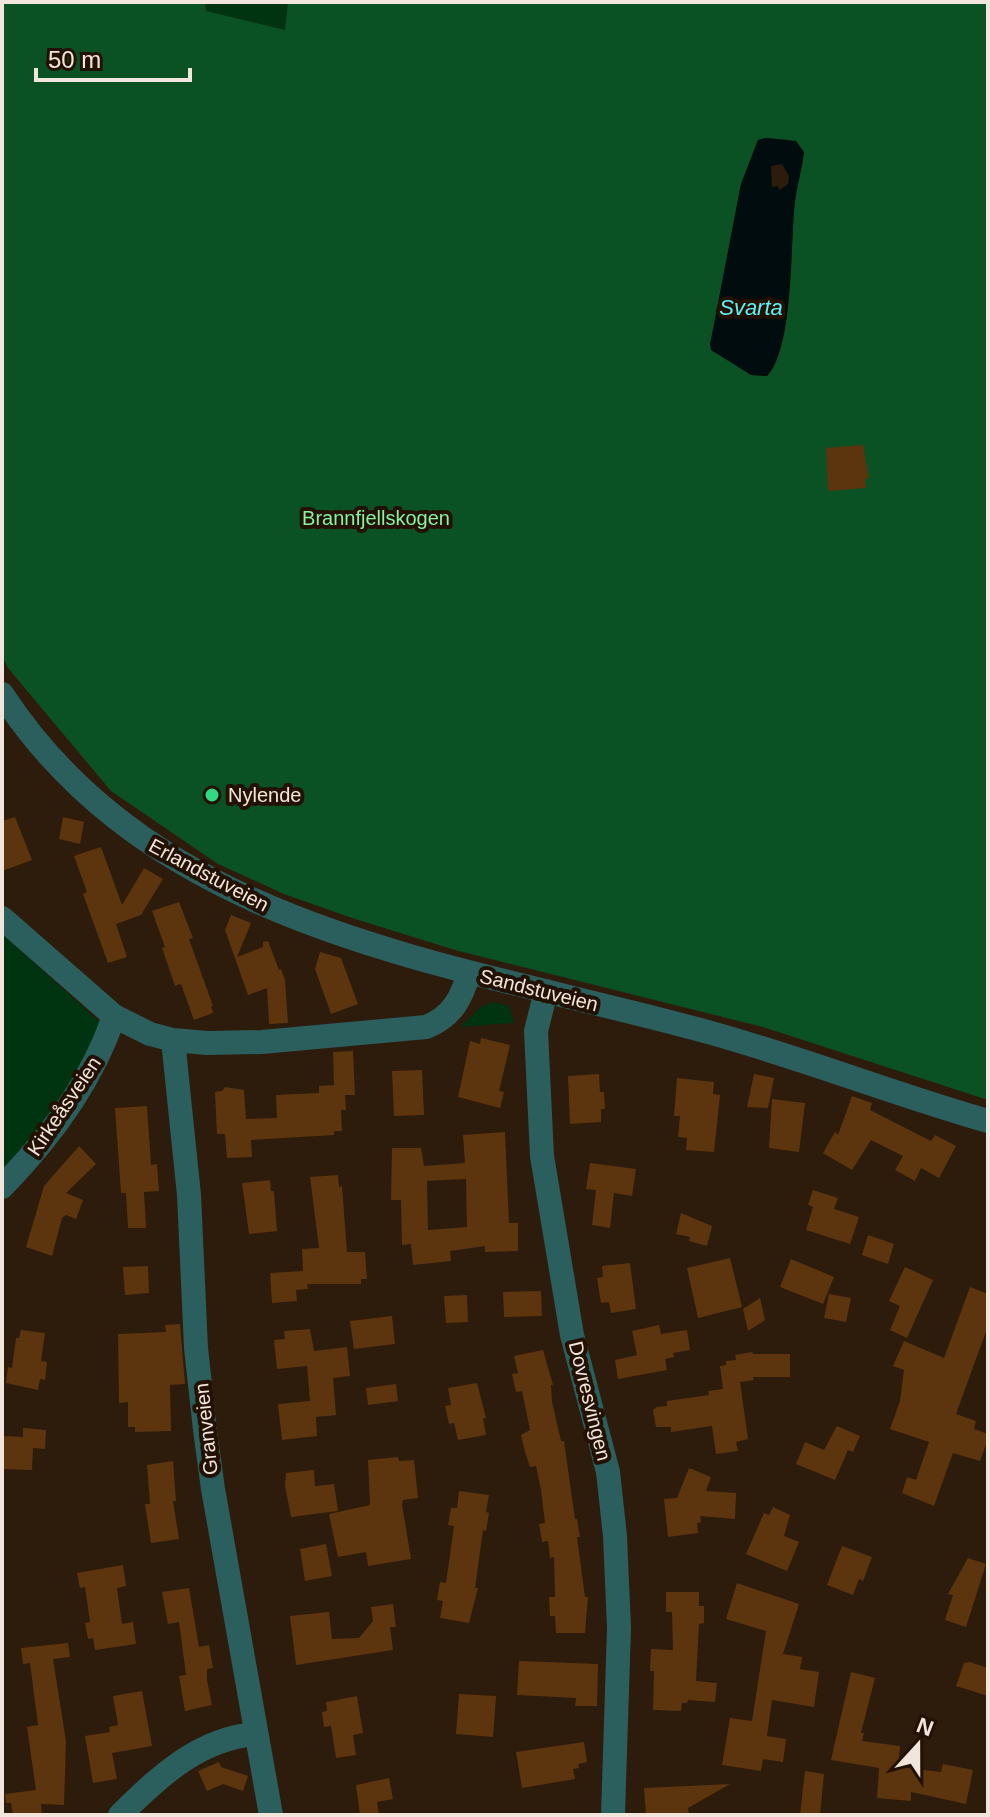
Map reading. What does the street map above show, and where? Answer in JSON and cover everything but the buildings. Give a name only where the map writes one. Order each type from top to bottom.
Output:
[{"type":"street","name":"Erlandstuveien","points":[[2,694],[36,741],[76,783],[123,824],[168,856],[238,894],[298,919],[382,948],[469,972]]},
{"type":"street","name":"Sandstuveien","points":[[2,918],[114,1016],[150,1034],[173,1040],[262,1042],[426,1027],[442,1020],[457,1004],[469,972],[752,1044],[988,1121]]},
{"type":"street","name":"Dovresvingen","points":[[546,991],[536,1031],[542,1156],[548,1205],[564,1272],[572,1335],[608,1472],[615,1536],[619,1628],[613,1815]]},
{"type":"street","name":"Kirkeåsveien","points":[[2,1187],[33,1155],[82,1086],[114,1016]]},
{"type":"street","name":"Granveien","points":[[173,1040],[189,1195],[196,1348],[213,1489],[271,1815]]},
{"type":"street","points":[[120,1815],[161,1776],[197,1751],[239,1735],[255,1734]]},
{"type":"green space","name":"Brannfjellskogen","points":[[2,2],[205,2],[206,11],[285,30],[288,2],[988,2],[988,1100],[763,1027],[455,950],[284,894],[218,864],[111,791],[8,668],[2,656]],"holes":[[[758,140],[789,140],[804,153],[795,201],[786,319],[776,362],[767,376],[751,375],[710,345],[741,184]]]},
{"type":"green space","points":[[205,2],[288,2],[285,31],[205,11]]},
{"type":"green space","points":[[2,934],[105,1027],[36,1147],[2,1178]]},
{"type":"green space","points":[[494,1002],[509,1006],[514,1023],[460,1027],[482,1006]]},
{"type":"water","name":"Svarta","points":[[758,140],[796,141],[804,152],[795,201],[786,319],[776,362],[767,376],[751,375],[711,350],[710,345],[741,184]],"holes":[[[782,164],[789,176],[788,184],[780,190],[777,186],[772,187],[771,166]]]},
{"type":"place","name":"Nylende","points":[[212,795]]}]
